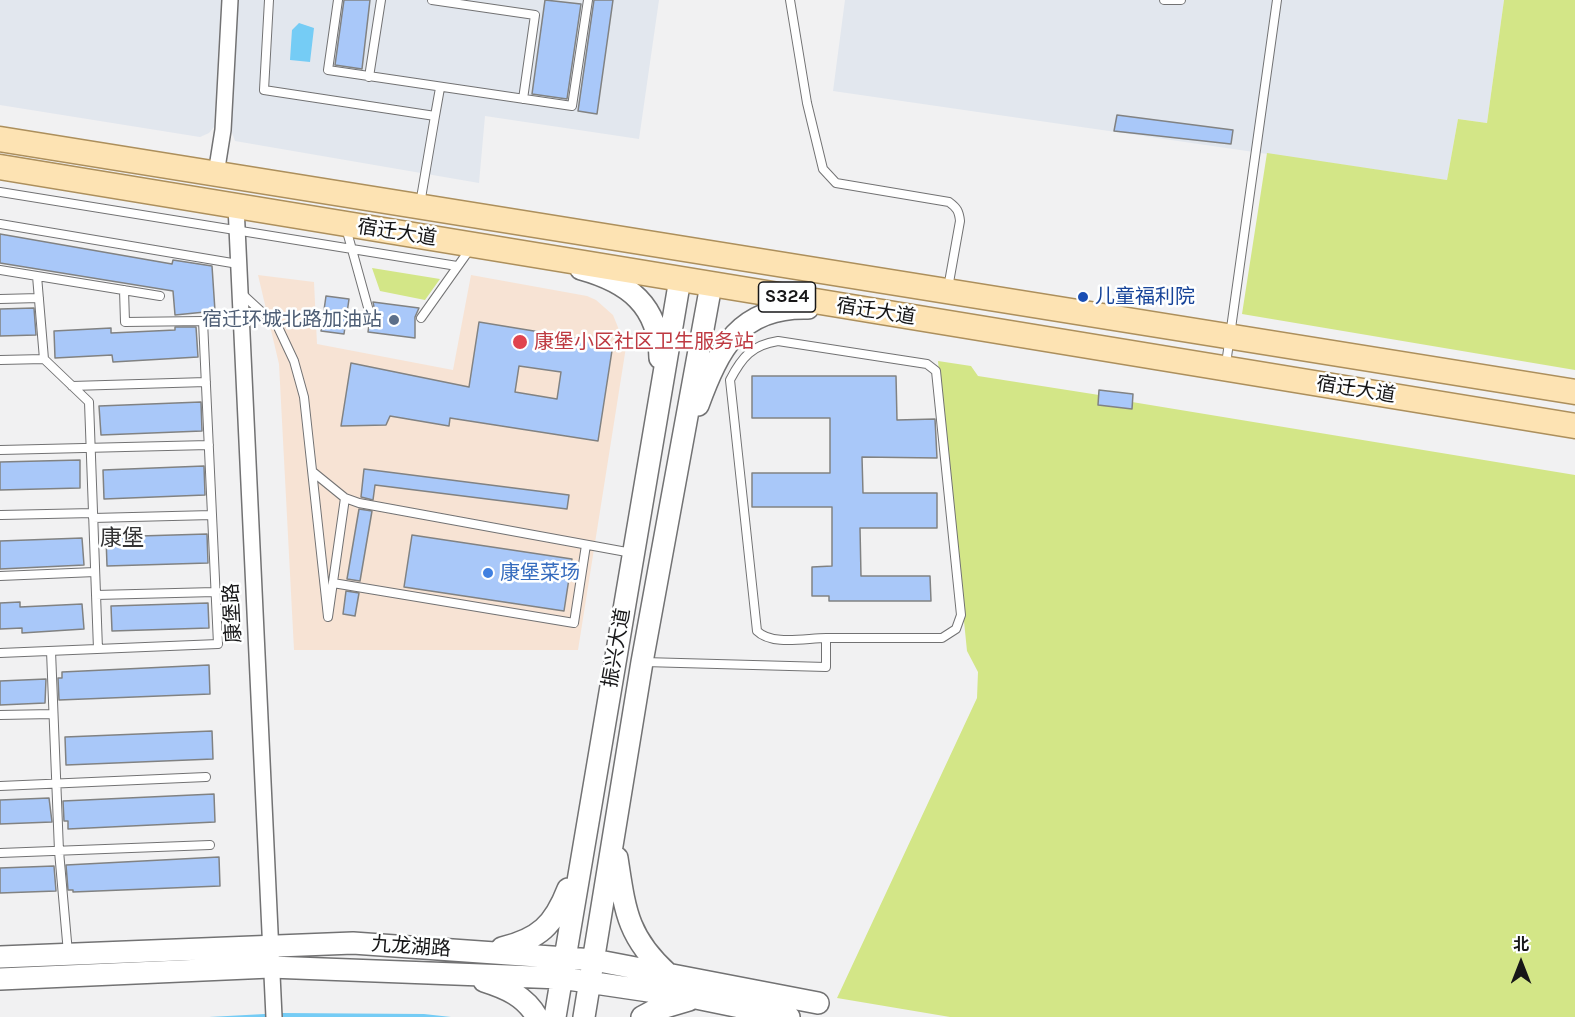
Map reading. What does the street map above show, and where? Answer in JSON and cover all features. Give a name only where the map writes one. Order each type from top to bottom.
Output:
[{"type":"main road","name":"宿迁大道","points":[[0,139],[1575,392]]},
{"type":"main road","name":"宿迁大道","points":[[0,167],[1575,426]]},
{"type":"street","points":[[216,174],[222,130],[230,0]]},
{"type":"street","name":"康堡路","points":[[236,206],[274,1017]]},
{"type":"street","points":[[525,254],[588,271],[623,286],[649,310],[659,338],[660,357],[651,450]]},
{"type":"street","name":"振兴大道","points":[[555,1017],[680,279]]},
{"type":"street","name":"振兴大道","points":[[584,1017],[642,662],[711,285]]},
{"type":"street","points":[[678,462],[717,358],[733,335],[756,319],[782,307],[862,309]]},
{"type":"street","points":[[614,840],[631,927],[641,947],[668,974]]},
{"type":"street","points":[[487,952],[519,944],[536,936],[551,923],[560,909],[584,843]]},
{"type":"street","name":"九龙湖路","points":[[0,957],[353,943],[487,952],[563,968],[590,981],[696,998],[789,1017]]},
{"type":"street","name":"九龙湖路","points":[[0,979],[270,967],[463,975],[563,968],[594,960],[818,1003]]},
{"type":"street","points":[[463,975],[502,986],[518,995],[532,1007],[537,1017]]},
{"type":"street","points":[[642,1017],[655,1010],[696,998]]},
{"type":"lane","points":[[269,0],[264,90],[435,116]]},
{"type":"lane","points":[[338,0],[328,70],[572,106],[588,0]]},
{"type":"lane","points":[[369,77],[381,0]]},
{"type":"lane","points":[[432,0],[535,15],[523,99]]},
{"type":"lane","points":[[790,0],[807,103],[823,169],[836,183],[949,202],[959,210],[960,220],[947,292]]},
{"type":"lane","points":[[1164,0],[1181,0]]},
{"type":"lane","points":[[1225,369],[1277,0]]},
{"type":"lane","points":[[419,207],[440,88]]},
{"type":"lane","points":[[0,192],[457,266]]},
{"type":"lane","points":[[0,224],[238,264]]},
{"type":"lane","points":[[345,224],[369,311]]},
{"type":"lane","points":[[421,318],[472,245]]},
{"type":"lane","points":[[0,270],[160,296]]},
{"type":"lane","points":[[37,276],[44,359],[89,402],[98,649]]},
{"type":"lane","points":[[0,653],[218,644],[203,321],[125,322],[124,290]]},
{"type":"lane","points":[[240,292],[279,327],[294,361],[304,397],[328,617],[345,498]]},
{"type":"lane","points":[[0,300],[39,298]]},
{"type":"lane","points":[[778,341],[927,364],[936,370],[961,615],[956,629],[942,638],[826,638],[773,639],[764,638],[757,631],[730,380],[744,356],[762,343],[778,341]]},
{"type":"lane","points":[[0,360],[44,359]]},
{"type":"lane","points":[[72,386],[206,382]]},
{"type":"lane","points":[[0,450],[209,445]]},
{"type":"lane","points":[[313,472],[345,498],[359,503],[634,553]]},
{"type":"lane","points":[[1,515],[212,515]]},
{"type":"lane","points":[[333,583],[574,623],[586,544]]},
{"type":"lane","points":[[0,576],[95,572]]},
{"type":"lane","points":[[96,596],[215,592]]},
{"type":"lane","points":[[642,662],[826,667],[826,638]]},
{"type":"lane","points":[[51,651],[59,851],[69,955]]},
{"type":"lane","points":[[0,715],[53,714]]},
{"type":"lane","points":[[0,786],[206,777]]},
{"type":"lane","points":[[0,854],[210,845]]},
{"type":"shaded area","points":[[0,0],[221,0],[214,127],[209,133],[200,137],[0,105]]},
{"type":"shaded area","points":[[238,0],[659,0],[639,139],[485,116],[479,183],[235,141],[230,127]]},
{"type":"shaded area","points":[[845,0],[1504,0],[1487,123],[1458,119],[1447,180],[833,91]]},
{"type":"shaded area","points":[[258,275],[314,282],[317,344],[453,370],[471,275],[587,296],[596,300],[613,315],[626,347],[578,650],[294,650],[279,364]]},
{"type":"green space","points":[[1504,0],[1575,0],[1575,370],[1242,314],[1267,153],[1447,180],[1458,119],[1487,123]]},
{"type":"green space","points":[[372,268],[440,279],[425,300],[380,291]]},
{"type":"green space","points":[[938,361],[971,366],[978,376],[1099,395],[1098,405],[1131,409],[1132,402],[1575,475],[1575,1017],[950,1017],[837,998],[977,698],[978,672],[967,651]]},
{"type":"water","points":[[299,23],[314,28],[310,62],[290,60],[292,30]]},
{"type":"water","points":[[283,1013],[424,1014],[451,1017],[209,1017]]},
{"type":"building","points":[[344,0],[370,0],[362,69],[335,65]]},
{"type":"building","points":[[545,0],[581,4],[567,99],[532,94]]},
{"type":"building","points":[[594,0],[613,0],[597,114],[578,111]]},
{"type":"building","points":[[1117,115],[1233,130],[1231,144],[1114,131]]},
{"type":"building","points":[[0,234],[172,264],[173,260],[212,266],[215,311],[175,315],[173,291],[0,263]]},
{"type":"building","points":[[326,296],[349,299],[344,334],[321,331]]},
{"type":"building","name":"宿迁环城北路加油站","points":[[373,302],[419,308],[415,317],[415,338],[368,332],[370,317],[375,312]]},
{"type":"building","points":[[34,308],[36,335],[0,336],[0,309]]},
{"type":"building","points":[[479,322],[613,344],[598,441],[450,418],[449,426],[390,416],[386,425],[341,426],[351,363],[469,387]],"holes":[[[519,366],[561,372],[557,399],[515,392]]]},
{"type":"building","points":[[175,327],[196,327],[198,357],[113,362],[112,355],[55,358],[54,331],[111,328],[111,333],[175,330]]},
{"type":"building","points":[[752,376],[896,376],[897,420],[935,419],[937,458],[862,457],[863,493],[937,493],[937,528],[860,528],[861,576],[930,576],[931,601],[829,601],[829,596],[812,596],[812,567],[832,566],[832,507],[752,507],[752,473],[830,473],[830,418],[752,418]]},
{"type":"building","points":[[1099,390],[1133,394],[1132,409],[1098,405]]},
{"type":"building","points":[[201,402],[202,431],[101,435],[99,406]]},
{"type":"building","points":[[80,460],[80,488],[0,490],[0,462]]},
{"type":"building","points":[[204,466],[205,495],[104,499],[103,470]]},
{"type":"building","points":[[364,469],[569,495],[567,509],[375,485],[373,500],[361,497]]},
{"type":"building","points":[[359,509],[372,511],[360,581],[347,579]]},
{"type":"building","points":[[207,534],[208,563],[107,566],[106,537]]},
{"type":"building","name":"康堡菜场","points":[[412,535],[572,559],[564,611],[404,587]]},
{"type":"building","points":[[82,538],[84,565],[0,569],[0,541]]},
{"type":"building","points":[[346,591],[359,593],[355,616],[343,614]]},
{"type":"building","points":[[20,602],[20,607],[82,604],[84,629],[22,633],[22,628],[0,629],[0,603]]},
{"type":"building","points":[[208,603],[209,628],[112,631],[111,606]]},
{"type":"building","points":[[209,665],[210,694],[59,700],[58,678],[62,678],[62,672]]},
{"type":"building","points":[[46,679],[45,703],[0,705],[0,681]]},
{"type":"building","points":[[212,731],[213,759],[66,765],[65,737]]},
{"type":"building","points":[[214,794],[215,822],[68,829],[68,821],[64,821],[63,801]]},
{"type":"building","points":[[49,798],[52,822],[0,824],[0,800]]},
{"type":"building","points":[[219,857],[220,886],[73,892],[73,890],[68,890],[66,865]]},
{"type":"building","points":[[54,866],[56,891],[0,893],[0,868]]},
{"type":"place","name":"儿童福利院","points":[[1083,297]]},
{"type":"place","name":"宿迁环城北路加油站","points":[[394,320]]},
{"type":"place","name":"康堡小区社区卫生服务站","points":[[520,342]]},
{"type":"place","name":"康堡菜场","points":[[488,573]]},
{"type":"district","name":"康堡","points":[[122,539]]}]
